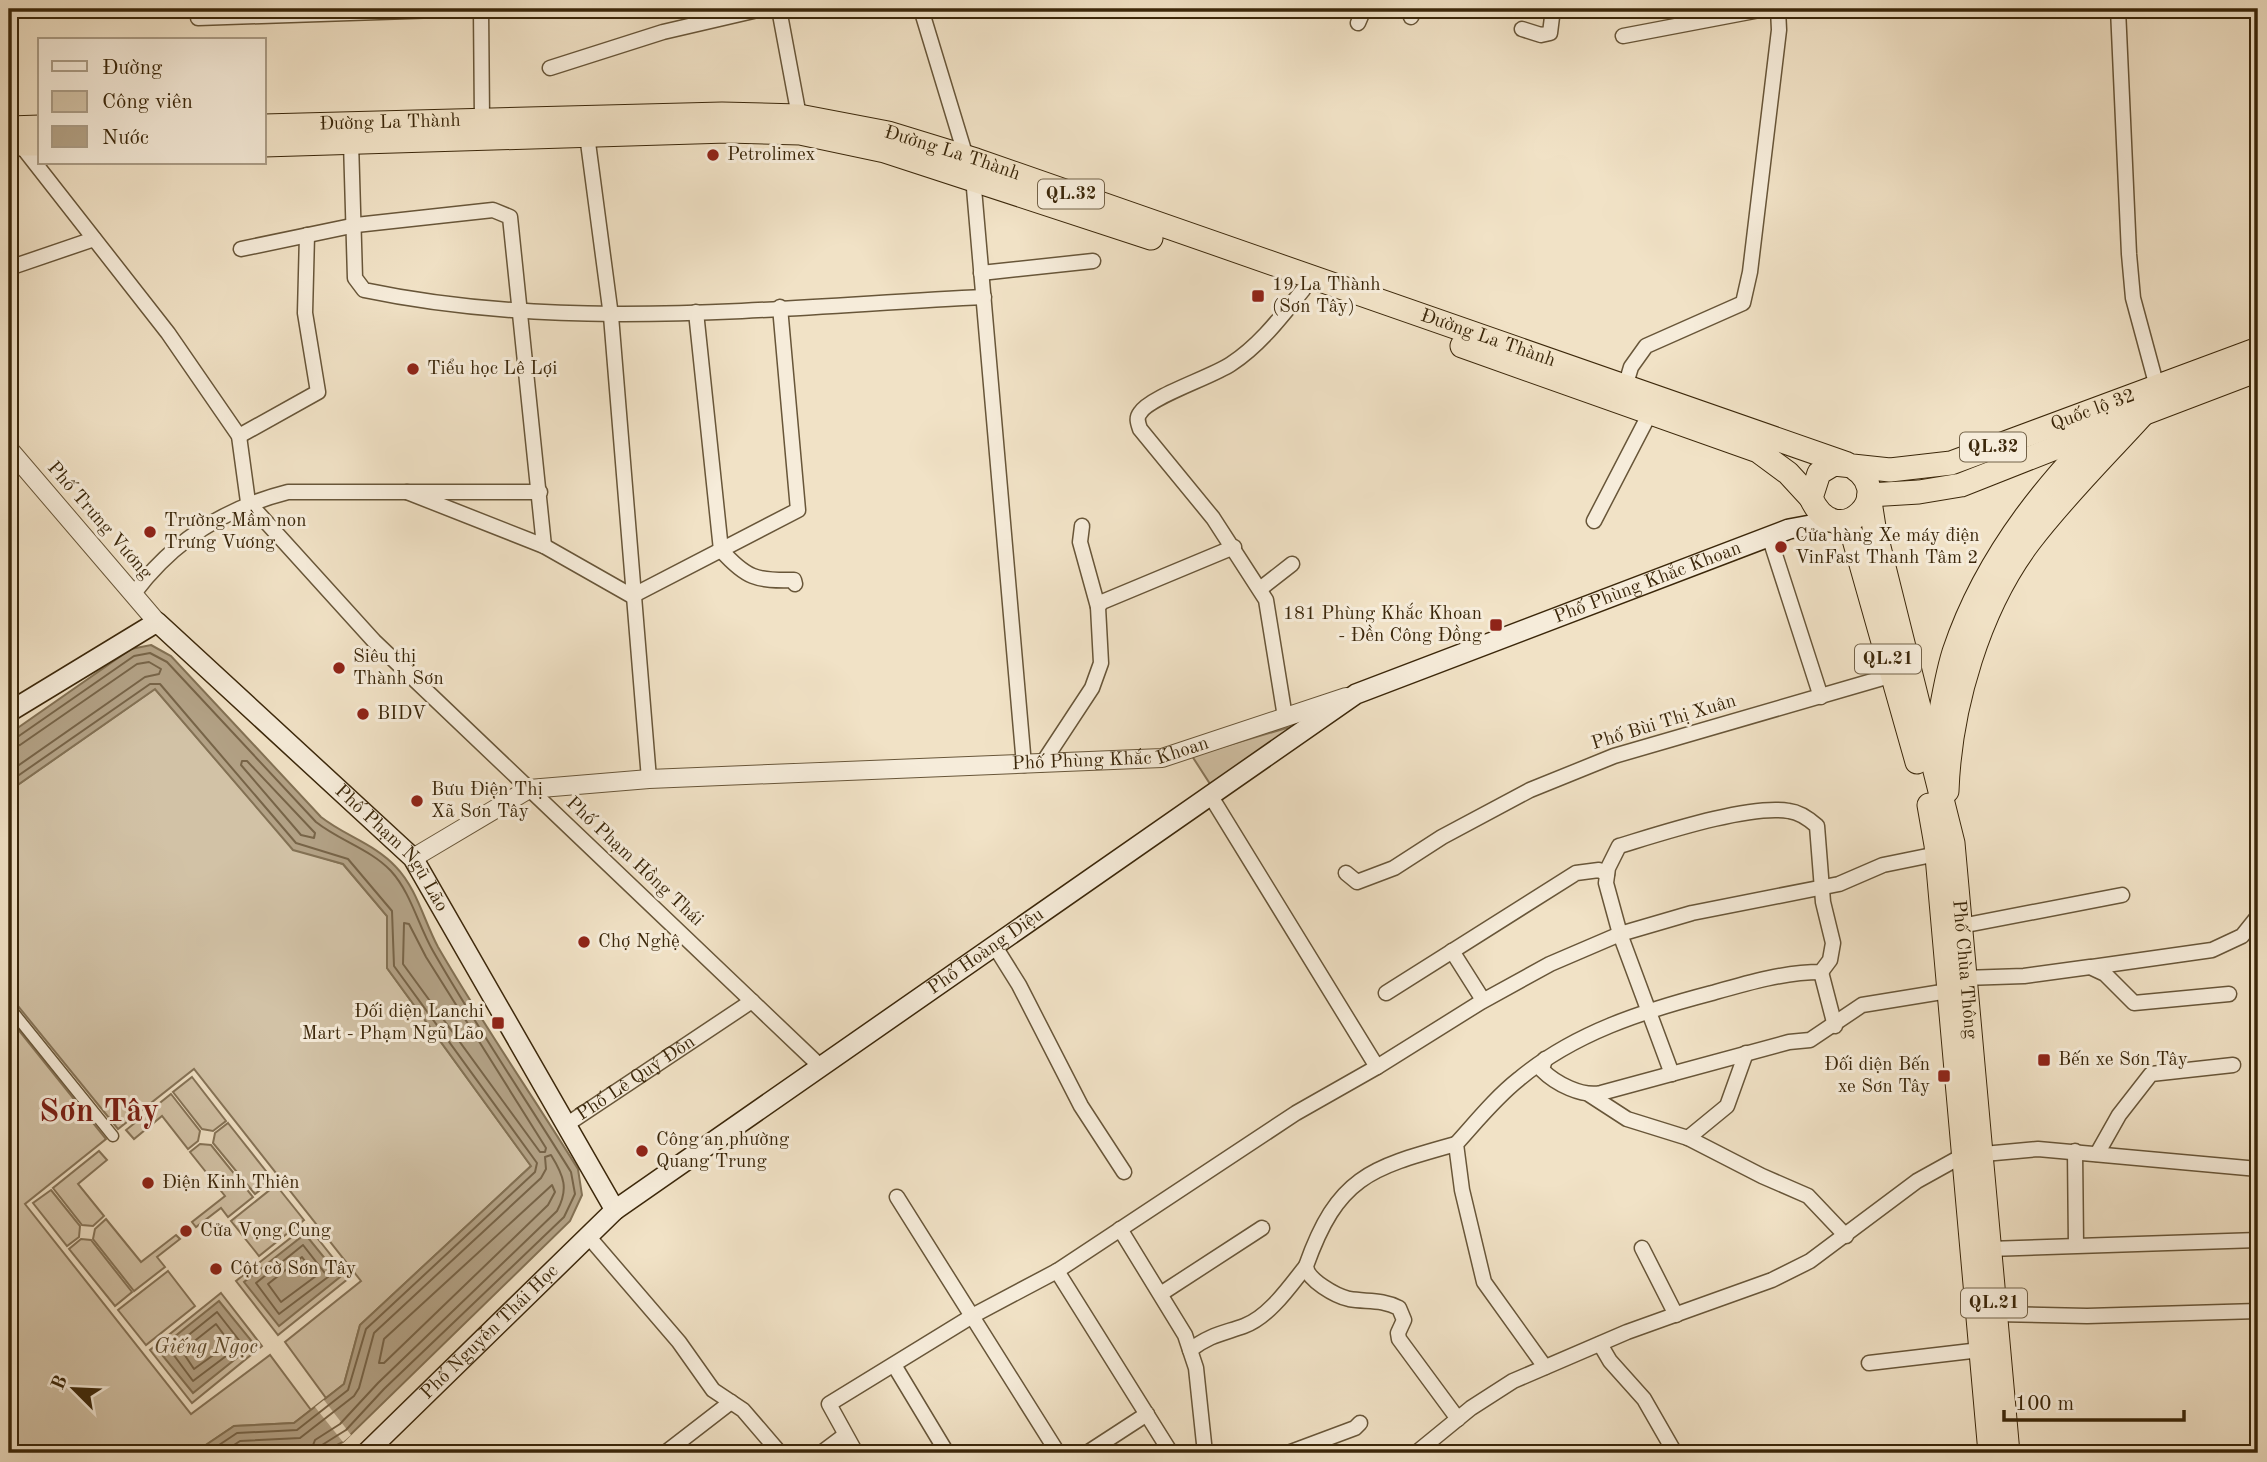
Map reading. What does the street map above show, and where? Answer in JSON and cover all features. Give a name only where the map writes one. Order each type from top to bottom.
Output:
[{"type":"highway","name":"Đường La Thành","points":[[266,126],[722,114],[799,116],[888,133],[969,167],[1303,290],[1758,451],[1788,473],[1811,498]]},
{"type":"highway","points":[[19,140],[38,128]]},
{"type":"highway","name":"Đường La Thành","points":[[266,145],[727,131],[800,133],[885,150],[969,167],[1845,463]]},
{"type":"highway","name":"Quốc lộ 32","points":[[1869,495],[1919,492],[1961,485],[2099,431],[2146,398],[2258,349]]},
{"type":"highway","name":"Quốc lộ 32","points":[[1845,463],[1890,470],[1951,463],[2146,398],[2258,370]]},
{"type":"highway","points":[[1945,849],[1948,765],[1957,717],[1986,622],[2004,583],[2029,542],[2146,398]]},
{"type":"highway","points":[[1929,803],[1932,760],[1953,655],[1987,573],[2049,487],[2099,431]]},
{"type":"highway","points":[[1845,463],[1862,473],[1868,481],[1869,495],[1863,511],[1856,518],[1835,522],[1820,515],[1811,498],[1814,481],[1819,473],[1826,467],[1845,463]]},
{"type":"highway","name":"Phố Chùa Thông","points":[[1869,495],[1874,527],[1932,760],[1945,849],[1961,926],[1956,985]]},
{"type":"highway","name":"Phố Chùa Thông","points":[[1835,522],[1853,536],[1929,803],[1945,849],[1971,1154],[1980,1350],[1995,1418],[2008,1453]]},
{"type":"highway","name":"Phố Chùa Thông","points":[[1971,1154],[1989,1249],[1995,1314],[1995,1418],[1990,1453]]},
{"type":"main road","points":[[1788,529],[1807,509],[1811,498]]},
{"type":"main road","name":"Phố Phùng Khắc Khoan","points":[[1356,694],[1788,529],[1835,522]]},
{"type":"main road","points":[[9,712],[157,622]]},
{"type":"main road","name":"Phố Phạm Ngũ Lão","points":[[157,622],[413,858],[566,1125]]},
{"type":"main road","name":"Phố Hoàng Diệu","points":[[615,1210],[1210,794],[1299,718],[1356,694]]},
{"type":"main road","name":"Phố Lê Quý Đôn","points":[[566,1125],[615,1210]]},
{"type":"main road","name":"Phố Nguyễn Thái Học","points":[[366,1453],[615,1210]]},
{"type":"street","points":[[198,18],[229,13],[468,9]]},
{"type":"street","points":[[481,9],[482,120]]},
{"type":"street","points":[[550,68],[663,32],[762,9]]},
{"type":"street","points":[[779,9],[799,116]]},
{"type":"street","points":[[921,9],[969,167],[984,297],[1024,765]]},
{"type":"street","points":[[1358,23],[1364,9]]},
{"type":"street","points":[[1522,29],[1541,35],[1550,33],[1553,9]]},
{"type":"street","points":[[1623,36],[1765,9]]},
{"type":"street","points":[[1625,387],[1631,367],[1646,346],[1744,303],[1779,30],[1778,9]]},
{"type":"street","points":[[2118,9],[2129,254],[2146,398]]},
{"type":"street","points":[[587,135],[611,316],[649,779]]},
{"type":"street","points":[[19,140],[168,333],[239,436],[248,502]]},
{"type":"street","points":[[351,142],[355,278],[364,290],[522,311],[611,316],[984,297]]},
{"type":"street","points":[[241,249],[352,226],[493,210],[510,217],[514,230],[544,546]]},
{"type":"street","points":[[239,436],[318,392],[304,313],[307,235]]},
{"type":"street","points":[[9,268],[93,239]]},
{"type":"street","points":[[981,273],[1093,261]]},
{"type":"street","points":[[1299,718],[1266,600],[1234,547],[1140,429],[1137,420],[1140,412],[1153,403],[1231,364],[1267,334],[1303,290]]},
{"type":"street","points":[[632,596],[798,510],[780,307]]},
{"type":"street","points":[[696,312],[720,551],[741,572],[756,579],[794,580],[795,584]]},
{"type":"street","points":[[1594,521],[1650,413]]},
{"type":"street","name":"Phố Trưng Vương","points":[[9,449],[135,592],[157,622]]},
{"type":"street","points":[[135,592],[154,567],[183,541],[248,502],[288,492],[540,492]]},
{"type":"street","points":[[407,492],[544,546],[632,596]]},
{"type":"street","name":"Phố Phạm Hồng Thái","points":[[248,502],[374,641],[820,1066]]},
{"type":"street","points":[[1042,764],[1091,688],[1101,663],[1098,607],[1080,542],[1082,526]]},
{"type":"street","points":[[1769,537],[1821,696]]},
{"type":"street","points":[[1098,607],[1102,602],[1234,547]]},
{"type":"street","points":[[1260,589],[1292,564]]},
{"type":"street","name":"Phố Bùi Thị Xuân","points":[[1346,873],[1351,880],[1362,881],[1394,868],[1442,837],[1530,790],[1614,756],[1893,675]]},
{"type":"street","name":"Phố Phùng Khắc Khoan","points":[[413,858],[529,789],[649,779],[1162,758],[1299,718]]},
{"type":"street","points":[[1210,794],[1377,1067]]},
{"type":"street","points":[[1190,1350],[1211,1335],[1246,1325],[1289,1288],[1306,1266],[1329,1211],[1347,1191],[1382,1166],[1456,1144],[1488,1108],[1545,1059],[1620,1020],[1650,1011],[1746,984],[1821,972],[1830,960],[1833,943],[1822,885],[1817,826],[1789,811],[1762,811],[1681,828],[1619,846],[1606,883],[1620,934],[1650,1011],[1672,1074]]},
{"type":"street","points":[[856,1453],[829,1404],[974,1315],[1057,1271],[1296,1113],[1377,1067],[1483,1000],[1550,964],[1620,934],[1692,913],[1850,881],[1867,870],[1945,849]]},
{"type":"street","points":[[1386,993],[1576,873],[1598,870],[1607,874]]},
{"type":"street","points":[[1961,926],[2122,895]]},
{"type":"street","points":[[1590,1095],[1746,1053],[1810,1040],[1835,1026],[1861,1005],[1956,985],[2212,950],[2242,936],[2258,916]]},
{"type":"street","points":[[994,945],[1019,985],[1081,1106],[1124,1172]]},
{"type":"street","points":[[1452,951],[1483,1000]]},
{"type":"street","points":[[2090,967],[2105,974],[2134,1003],[2229,994]]},
{"type":"street","points":[[1821,972],[1835,1026]]},
{"type":"street","name":"Phố Lê Quý Đôn","points":[[566,1125],[752,1001]]},
{"type":"street","points":[[9,1007],[114,1136]]},
{"type":"street","points":[[1688,1138],[1727,1106],[1746,1053]]},
{"type":"street","points":[[1545,1059],[1542,1070],[1549,1077],[1590,1095],[1627,1119],[1688,1138],[1762,1177],[1808,1196],[1846,1236]]},
{"type":"street","points":[[2096,1154],[2119,1115],[2151,1073],[2233,1065]]},
{"type":"street","points":[[1456,1144],[1462,1190],[1484,1282],[1545,1367]]},
{"type":"street","points":[[2075,1151],[2076,1245]]},
{"type":"street","points":[[1416,1453],[1458,1419],[1513,1381],[1600,1344],[1772,1280],[1810,1261],[1917,1181],[1971,1154],[2075,1151],[2258,1169]]},
{"type":"street","points":[[897,1197],[974,1315],[1058,1453]]},
{"type":"street","points":[[1161,1293],[1262,1228]]},
{"type":"street","points":[[1120,1229],[1161,1293],[1190,1350],[1196,1368],[1205,1453]]},
{"type":"street","points":[[588,1236],[679,1342],[713,1390],[759,1427],[780,1453]]},
{"type":"street","points":[[1989,1249],[2258,1240]]},
{"type":"street","points":[[1642,1248],[1676,1315]]},
{"type":"street","points":[[1306,1266],[1311,1277],[1338,1295],[1379,1300],[1399,1308],[1404,1320],[1399,1339],[1458,1419]]},
{"type":"street","points":[[1057,1271],[1171,1453]]},
{"type":"street","points":[[1995,1314],[2087,1316],[2258,1311]]},
{"type":"street","points":[[1600,1344],[1610,1361],[1644,1399],[1675,1453]]},
{"type":"street","points":[[1869,1363],[1980,1350]]},
{"type":"street","points":[[894,1365],[947,1453]]},
{"type":"street","points":[[665,1453],[731,1402]]},
{"type":"street","points":[[1087,1453],[1147,1414]]},
{"type":"street","points":[[1288,1453],[1360,1423]]},
{"type":"street","points":[[821,1453],[845,1436]]},
{"type":"green space","points":[[155,689],[293,849],[343,864],[387,916],[387,968],[531,1166],[360,1325],[344,1384],[326,1398],[285,1342],[361,1281],[194,1069],[118,1129],[9,995],[9,791]]},
{"type":"green space","points":[[1300,724],[1212,787],[1192,756]]},
{"type":"green space","points":[[9,1018],[106,1139],[25,1204],[191,1414],[270,1355],[311,1410],[294,1423],[234,1426],[194,1453],[9,1453]]},
{"type":"green space","points":[[192,1077],[226,1121],[213,1131],[202,1129],[173,1092]]},
{"type":"green space","points":[[171,1094],[200,1131],[198,1141],[188,1149],[162,1116],[134,1139],[126,1130]]},
{"type":"green space","points":[[228,1123],[273,1180],[255,1194],[213,1143],[215,1133]]},
{"type":"green space","points":[[200,1144],[211,1145],[253,1197],[228,1217],[221,1208],[196,1227],[192,1222],[225,1196],[190,1152]]},
{"type":"green space","points":[[99,1151],[107,1160],[78,1184],[104,1216],[93,1226],[82,1225],[53,1188]]},
{"type":"green space","points":[[276,1185],[304,1220],[259,1256],[231,1221]]},
{"type":"green space","points":[[51,1190],[80,1226],[79,1237],[67,1246],[33,1203]]},
{"type":"green space","points":[[106,1219],[141,1262],[176,1235],[180,1239],[157,1257],[165,1267],[134,1291],[93,1239],[95,1229]]},
{"type":"green space","name":"Giếng Ngọc","points":[[307,1225],[349,1278],[278,1335],[236,1281]]},
{"type":"green space","points":[[81,1239],[91,1240],[132,1292],[115,1306],[69,1249]]},
{"type":"green space","points":[[168,1271],[195,1306],[146,1345],[118,1310]]},
{"type":"green space","name":"Giếng Ngọc","points":[[221,1293],[262,1346],[192,1403],[150,1350]]},
{"type":"water","points":[[151,645],[171,656],[321,817],[379,852],[396,867],[415,895],[438,947],[578,1169],[582,1195],[570,1221],[343,1442],[321,1453],[194,1453],[234,1426],[294,1423],[344,1384],[360,1325],[531,1166],[387,968],[387,916],[343,864],[293,850],[155,689],[9,791],[9,734],[131,649]]},
{"type":"water","name":"Giếng Ngọc","points":[[305,1234],[340,1277],[279,1326],[244,1282]]},
{"type":"water","name":"Giếng Ngọc","points":[[219,1301],[254,1344],[193,1393],[158,1350]]},
{"type":"pier","points":[[324,1400],[351,1435],[343,1442],[315,1407]]},
{"type":"place","name":"Petrolimex","points":[[713,155]]},
{"type":"place","name":"19 La Thành (Sơn Tây)","points":[[1258,296]]},
{"type":"place","name":"Tiểu học Lê Lợi","points":[[413,369]]},
{"type":"place","name":"Trường Mầm non Trưng Vương","points":[[150,532]]},
{"type":"place","name":"Cửa hàng Xe máy điện VinFast Thanh Tâm 2","points":[[1781,547]]},
{"type":"place","name":"181 Phùng Khắc Khoan - Đền Công Đồng","points":[[1496,625]]},
{"type":"place","name":"Siêu thị Thành Sơn","points":[[339,668]]},
{"type":"place","name":"BIDV","points":[[363,714]]},
{"type":"place","name":"Bưu Điện Thị Xã Sơn Tây","points":[[417,801]]},
{"type":"place","name":"Chợ Nghệ","points":[[584,942]]},
{"type":"place","name":"Đối diện Lanchi Mart - Phạm Ngũ Lão","points":[[498,1023]]},
{"type":"place","name":"Bến xe Sơn Tây","points":[[2044,1060]]},
{"type":"place","name":"Đối diện Bến xe Sơn Tây","points":[[1944,1076]]},
{"type":"place","name":"Công an phường Quang Trung","points":[[642,1151]]},
{"type":"place","name":"Điện Kinh Thiên","points":[[148,1183]]},
{"type":"place","name":"Cửa Vọng Cung","points":[[186,1231]]},
{"type":"place","name":"Cột cờ Sơn Tây","points":[[216,1269]]},
{"type":"district","name":"Sơn Tây","points":[[99,1112]]}]
